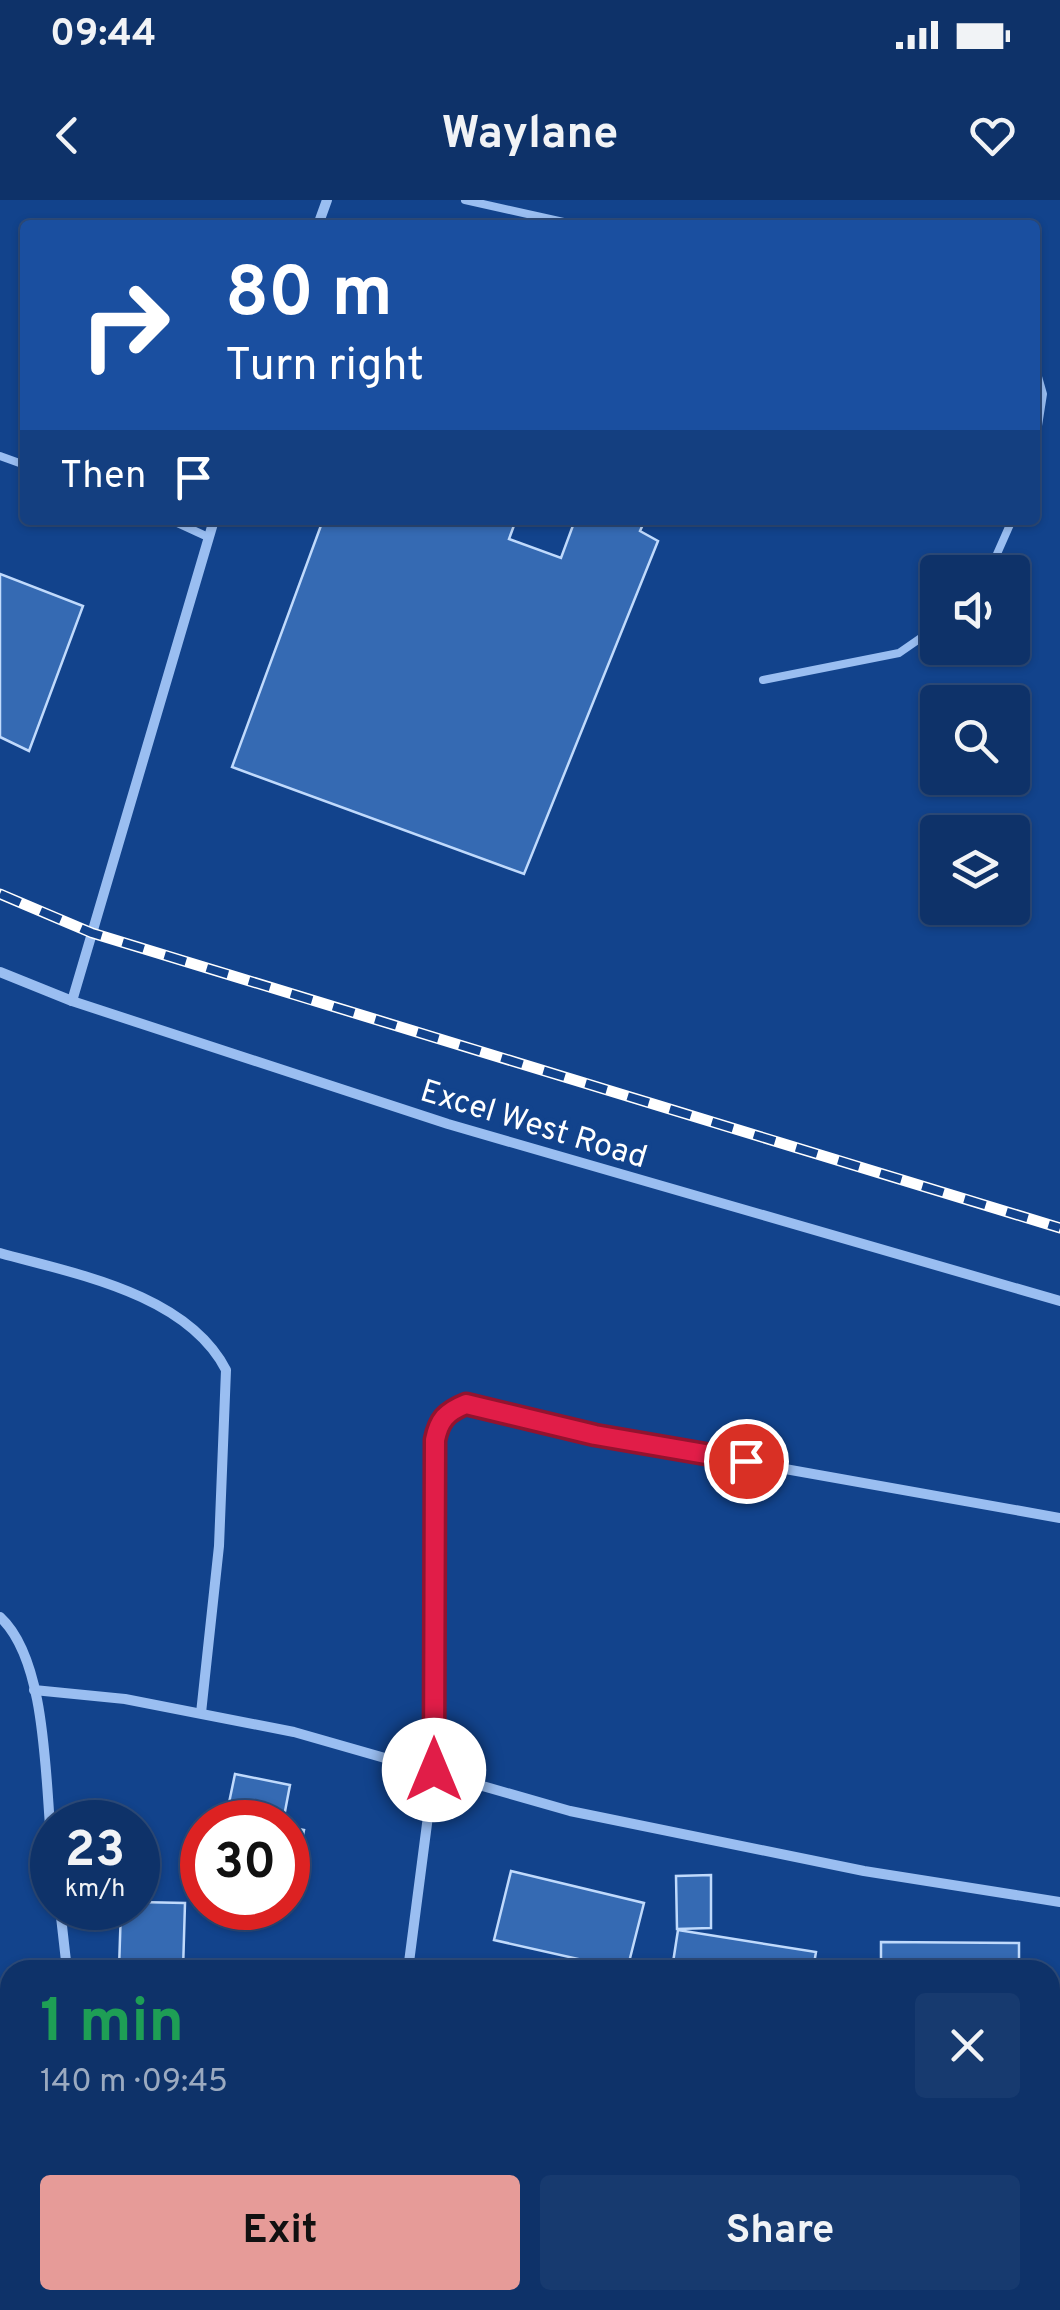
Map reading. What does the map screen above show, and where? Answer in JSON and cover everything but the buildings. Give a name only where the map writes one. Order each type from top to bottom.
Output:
[{"type":"street","points":[[72,1001],[212,525]]},
{"type":"street","name":"Excel West Road","points":[[0,972],[72,1001],[466,1129],[1060,1301]]},
{"type":"street","points":[[0,1253],[73,1274],[159,1307],[213,1344],[226,1370],[219,1546],[201,1713]]},
{"type":"street","points":[[409,1960],[434,1770],[435,1440],[438,1425],[448,1411],[466,1404],[595,1435],[1060,1518]]},
{"type":"street","points":[[0,1617],[19,1638],[34,1690],[47,1800]]},
{"type":"street","points":[[34,1690],[125,1699],[201,1713],[434,1770],[570,1811],[864,1871],[1060,1902]]},
{"type":"street","points":[[63,1930],[67,1960]]},
{"type":"lane","points":[[465,200],[554,220]]},
{"type":"lane","points":[[1040,384],[1040,413]]},
{"type":"lane","points":[[182,525],[208,537]]},
{"type":"lane","points":[[997,555],[1010,525]]},
{"type":"lane","points":[[763,680],[899,653],[920,638]]},
{"type":"railway","points":[[0,894],[92,933],[1060,1228]]},
{"type":"route","points":[[434,1770],[435,1440],[438,1425],[448,1411],[466,1404],[595,1435],[746,1461]]}]
